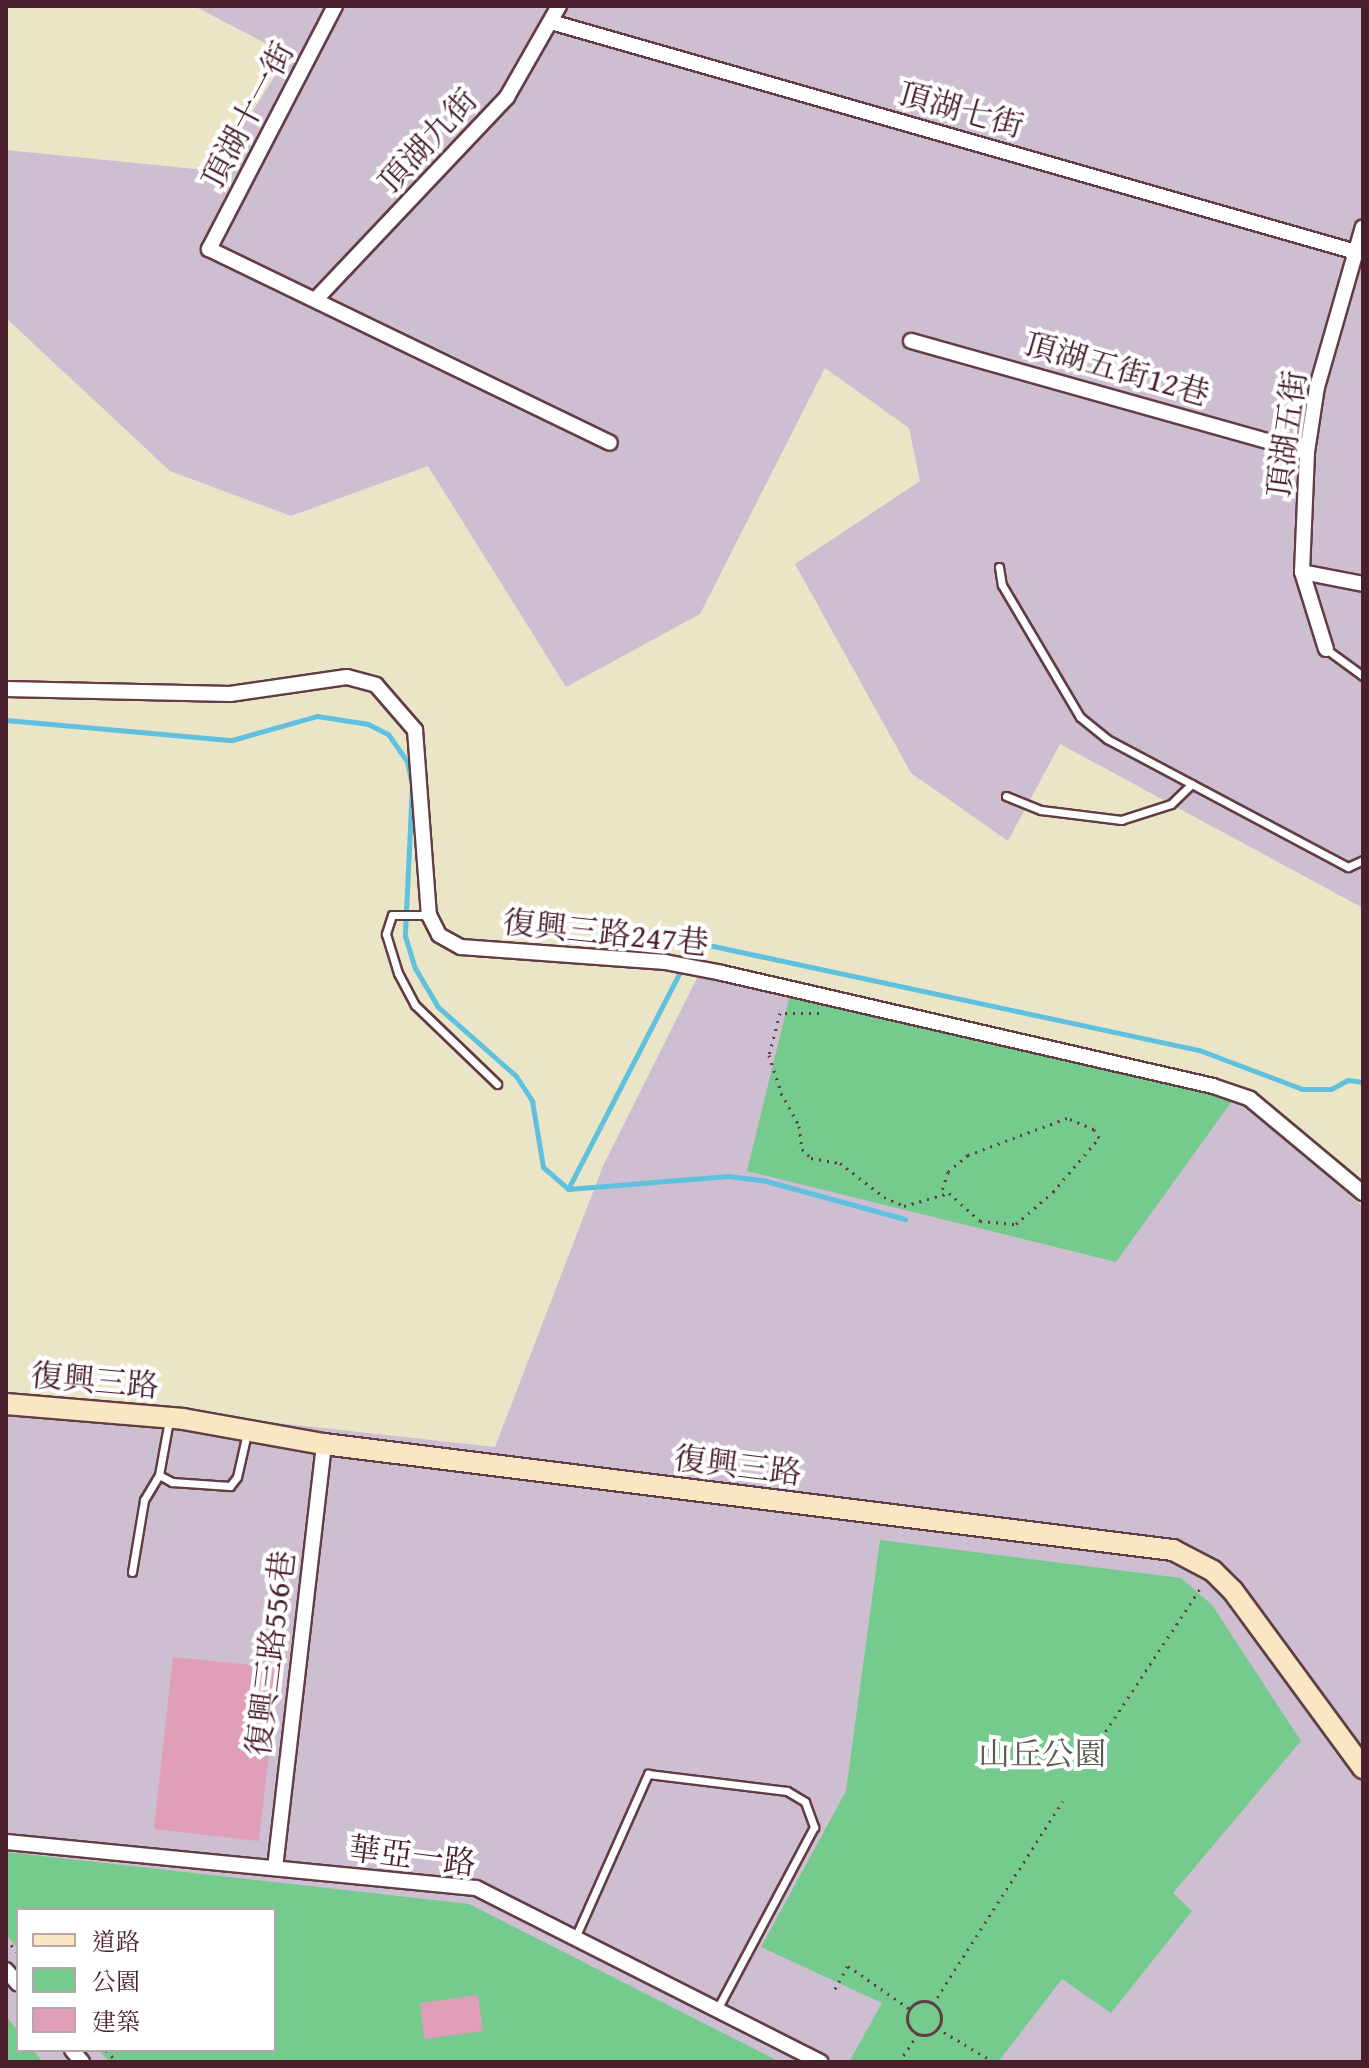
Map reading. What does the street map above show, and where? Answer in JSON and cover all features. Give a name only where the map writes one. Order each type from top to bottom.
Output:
[{"type":"street","name":"頂湖十一街","points":[[317,298],[209,249],[335,6]]},
{"type":"street","name":"頂湖九街","points":[[317,298],[507,97],[559,6]]},
{"type":"street","name":"頂湖七街","points":[[551,22],[1356,252]]},
{"type":"street","name":"頂湖五街","points":[[1326,649],[1302,572],[1307,452],[1317,387],[1363,227]]},
{"type":"street","points":[[317,298],[610,443]]},
{"type":"street","name":"頂湖五街12巷","points":[[911,341],[1307,452]]},
{"type":"street","points":[[1302,572],[1363,584]]},
{"type":"street","points":[[6,689],[230,694],[347,677],[376,685],[415,730],[429,915]]},
{"type":"street","name":"復興三路247巷","points":[[429,915],[439,935],[461,947],[665,962],[1213,1086],[1250,1099],[1363,1193]]},
{"type":"street","name":"復興三路","points":[[6,1404],[170,1418],[324,1444],[1173,1550],[1213,1571],[1233,1591],[1363,1768]]},
{"type":"street","name":"復興三路556巷","points":[[275,1868],[324,1444]]},
{"type":"street","name":"華亞一路","points":[[6,1842],[476,1888],[820,2062]]},
{"type":"lane","points":[[999,567],[1002,585],[1080,717],[1107,739],[1348,867],[1363,860]]},
{"type":"lane","points":[[1326,649],[1363,676]]},
{"type":"lane","points":[[1006,796],[1041,810],[1121,820],[1171,804],[1192,784]]},
{"type":"lane","points":[[429,915],[392,915],[386,934],[415,1005],[497,1084]]},
{"type":"lane","points":[[132,1572],[144,1500],[159,1475],[170,1418]]},
{"type":"lane","points":[[159,1475],[172,1482],[230,1486],[237,1477],[248,1430]]},
{"type":"lane","points":[[574,1940],[648,1774],[787,1791],[805,1802],[814,1827],[716,2011]]},
{"type":"path","points":[[819,1013],[780,1013],[771,1038],[769,1055],[781,1093],[799,1126],[802,1149],[811,1158],[840,1163],[884,1197],[904,1206],[924,1204],[949,1193],[980,1221],[1016,1224],[1053,1192],[1099,1138],[1094,1129],[1067,1118],[968,1155],[948,1172],[941,1194]]},
{"type":"path","points":[[1088,1758],[1204,1583]]},
{"type":"path","points":[[933,2004],[1063,1801]]},
{"type":"path","points":[[835,1989],[848,1966],[910,2009]]},
{"type":"path","points":[[918,2034],[908,2023],[910,2009],[920,2002],[933,2004],[941,2014],[937,2028]]},
{"type":"path","points":[[899,2062],[918,2034],[937,2028],[994,2062]]},
{"type":"shaded area","points":[[194,6],[1363,6],[1363,908],[1060,744],[1008,841],[911,773],[795,564],[920,481],[909,428],[825,368],[700,614],[566,687],[428,466],[291,516],[170,471],[6,318],[6,150],[215,171],[288,55]]},
{"type":"shaded area","points":[[705,962],[1223,1085],[1363,1207],[1363,2062],[6,2062],[6,1393],[495,1447],[603,1166]]},
{"type":"green space","points":[[790,995],[1202,1087],[1232,1101],[1116,1262],[747,1171]]},
{"type":"green space","name":"山丘公園","points":[[880,1540],[1181,1578],[1212,1605],[1301,1741],[1173,1893],[1192,1911],[1111,2013],[1062,1979],[998,2062],[849,2062],[882,2003],[761,1947],[846,1791]]},
{"type":"green space","points":[[6,1852],[469,1904],[780,2062],[109,2062],[101,2052],[276,2052],[276,1908],[16,1908],[16,1946],[6,1934]]},
{"type":"green space","points":[[6,2016],[16,2028],[16,2052],[35,2052],[43,2062],[6,2062]]},
{"type":"building","points":[[173,1657],[279,1668],[259,1841],[154,1829]]},
{"type":"building","points":[[478,1995],[483,2031],[424,2039],[420,2003]]},
{"type":"waterway","points":[[6,720],[232,740],[317,716],[368,724],[388,734],[407,761],[412,785],[405,936],[415,968],[438,1007],[516,1076],[532,1101],[543,1167],[568,1189],[728,1176],[766,1181],[905,1219]]},
{"type":"waterway","points":[[568,1189],[683,966],[698,948],[713,946],[1199,1050],[1302,1089],[1331,1089],[1348,1080],[1363,1082]]}]
